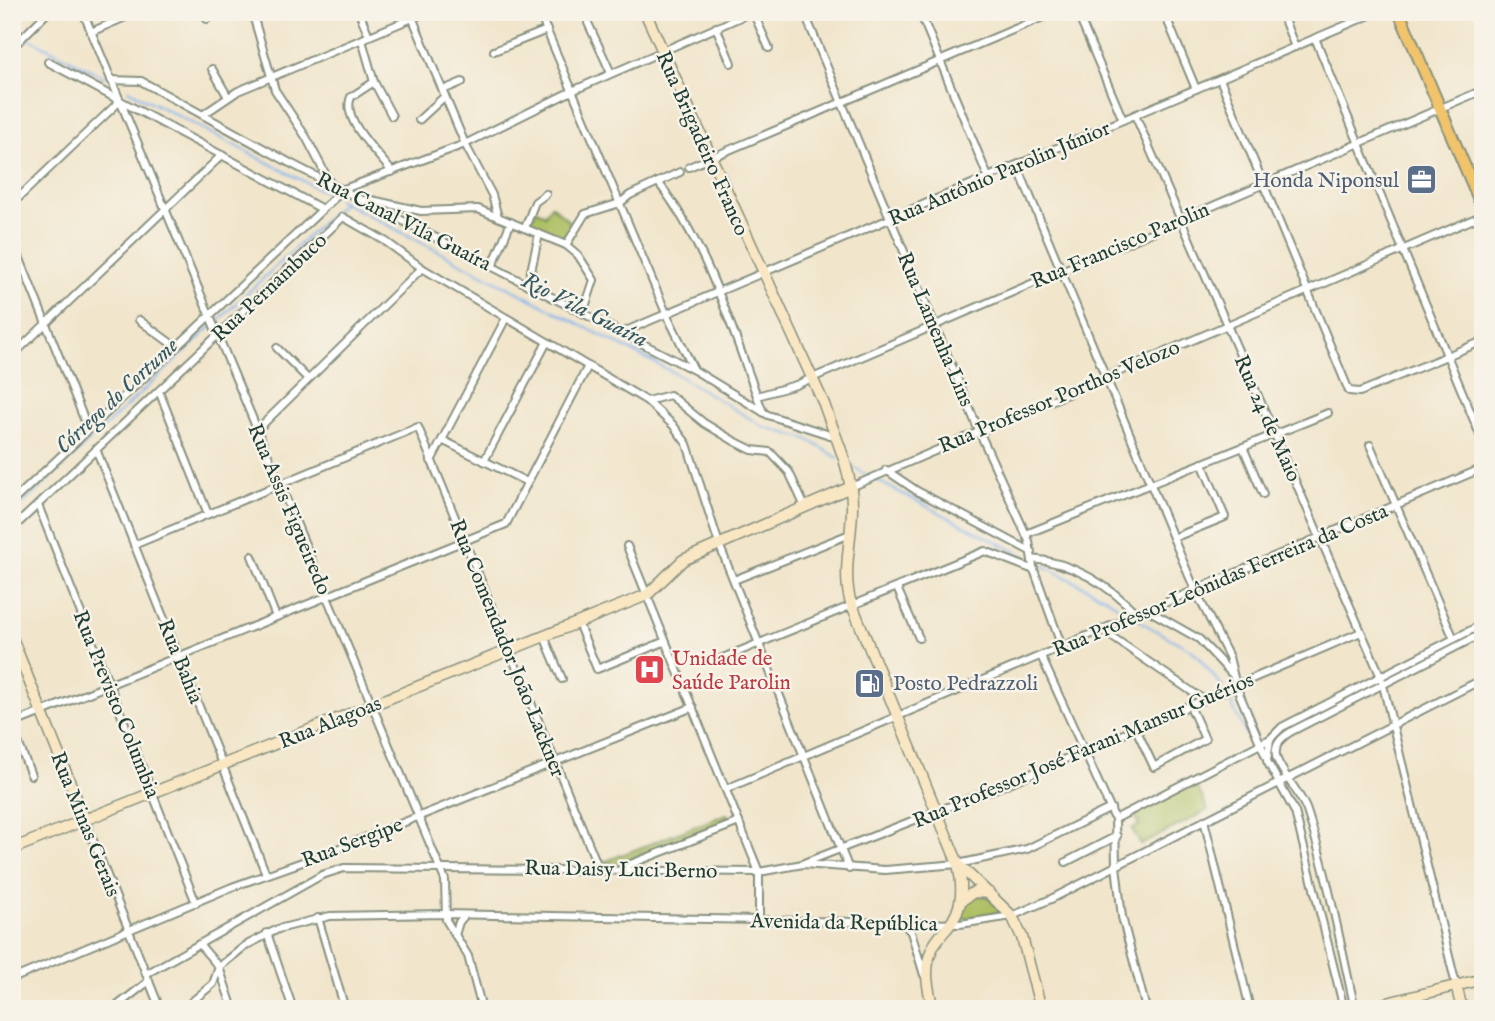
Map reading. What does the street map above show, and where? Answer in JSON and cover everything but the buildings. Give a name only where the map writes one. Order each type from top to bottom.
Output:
[{"type":"main road","name":"Rua Brigadeiro Franco","points":[[645,12],[762,273],[775,312],[842,451],[850,487],[847,577],[852,606],[958,864]]},
{"type":"main road","points":[[1398,12],[1483,209]]},
{"type":"main road","name":"Rua Professor Porthos Velozo","points":[[647,595],[677,564],[850,487]]},
{"type":"main road","name":"Rua Alagoas","points":[[12,849],[647,595]]},
{"type":"main road","name":"Rua Minas Gerais","points":[[12,638],[16,662],[42,712],[85,820]]},
{"type":"main road","points":[[958,864],[1012,915],[1026,949],[1041,1009]]},
{"type":"main road","points":[[933,1009],[926,984],[931,951],[951,924],[961,901],[958,864]]},
{"type":"main road","points":[[961,901],[974,892],[990,893]]},
{"type":"main road","points":[[1363,1009],[1457,989],[1483,979]]},
{"type":"main road","points":[[1457,989],[1462,1009]]},
{"type":"street","points":[[12,48],[48,12]]},
{"type":"street","name":"Rua Assis Figueiredo","points":[[83,12],[439,867],[445,884],[444,914],[468,956],[482,1009]]},
{"type":"street","points":[[91,32],[136,12]]},
{"type":"street","points":[[252,12],[279,96],[306,137],[329,181]]},
{"type":"street","points":[[359,12],[374,82],[392,116]]},
{"type":"street","points":[[204,114],[228,96],[366,38],[412,15],[427,12]]},
{"type":"street","points":[[540,12],[666,313],[694,370]]},
{"type":"street","points":[[344,189],[465,144],[572,91],[752,12],[769,48]]},
{"type":"street","name":"Rua Lamenha Lins","points":[[804,12],[979,430],[1026,534],[1034,570],[1062,647]]},
{"type":"street","points":[[920,12],[988,177]]},
{"type":"street","points":[[689,167],[1055,12]]},
{"type":"street","points":[[1077,12],[1123,120]]},
{"type":"street","points":[[1164,12],[1196,89]]},
{"type":"street","points":[[1281,12],[1295,47]]},
{"type":"street","name":"Rua Antônio Parolin Júnior","points":[[621,333],[1377,12]]},
{"type":"street","points":[[412,15],[465,144],[492,195],[498,216]]},
{"type":"street","points":[[588,23],[611,74]]},
{"type":"street","points":[[716,27],[731,63]]},
{"type":"street","points":[[495,51],[547,30]]},
{"type":"street","points":[[1315,38],[1483,442]]},
{"type":"street","name":"Rua Canal Vila Guaíra","points":[[48,62],[323,209]]},
{"type":"street","points":[[212,69],[228,96]]},
{"type":"street","points":[[1220,79],[1346,387],[1352,392],[1483,341]]},
{"type":"street","name":"Rua Canal Vila Guaíra","points":[[111,80],[141,81],[492,267],[694,370],[763,412],[834,433]]},
{"type":"street","points":[[374,82],[351,97],[349,113],[356,128],[392,172]]},
{"type":"street","points":[[419,120],[444,93],[463,82]]},
{"type":"street","name":"Rua Francisco Parolin","points":[[757,396],[809,379],[1483,90]]},
{"type":"street","points":[[12,204],[120,101]]},
{"type":"street","name":"Rua 24 de Maio","points":[[1135,115],[1382,680],[1457,989]]},
{"type":"street","points":[[12,356],[222,156]]},
{"type":"street","points":[[1017,165],[1195,590],[1229,657],[1234,677],[1229,689],[1291,800],[1300,827],[1343,1009]]},
{"type":"street","points":[[566,245],[582,216],[620,203],[680,172]]},
{"type":"street","points":[[658,182],[689,228],[718,292],[763,412]]},
{"type":"street","name":"Rua Pernambuco","points":[[12,502],[344,189]]},
{"type":"street","points":[[525,228],[536,202],[546,194]]},
{"type":"street","points":[[360,197],[421,211],[471,208],[498,216],[566,245],[578,255],[594,280],[583,313]]},
{"type":"street","name":"Rua Professor Porthos Velozo","points":[[850,487],[1483,215]]},
{"type":"street","name":"Rua Canal Vila Guaíra","points":[[343,217],[395,248],[422,268],[647,401],[670,395],[704,423],[734,441],[752,450],[770,452],[789,472],[805,507]]},
{"type":"street","name":"Rua Pernambuco","points":[[12,529],[343,217]]},
{"type":"street","points":[[492,267],[511,222]]},
{"type":"street","points":[[528,285],[539,234]]},
{"type":"street","points":[[12,239],[88,429]]},
{"type":"street","points":[[257,430],[422,268]]},
{"type":"street","points":[[431,461],[506,318]]},
{"type":"street","points":[[139,320],[176,347]]},
{"type":"street","points":[[484,461],[547,342]]},
{"type":"street","points":[[277,348],[308,380]]},
{"type":"street","points":[[31,775],[12,726],[506,524],[588,366]]},
{"type":"street","points":[[159,391],[208,514]]},
{"type":"street","points":[[647,401],[673,425],[687,444],[719,544],[849,869]]},
{"type":"street","points":[[1026,534],[1328,413]]},
{"type":"street","name":"Rua Comendador João Lackner","points":[[280,484],[418,427],[599,869]]},
{"type":"street","points":[[442,440],[527,482]]},
{"type":"street","points":[[1370,445],[1454,639]]},
{"type":"street","points":[[1244,447],[1263,494]]},
{"type":"street","name":"Rua Bahia","points":[[96,449],[266,874]]},
{"type":"street","points":[[1173,538],[1225,517],[1202,463]]},
{"type":"street","name":"Rua Professor Leônidas Ferreira da Costa","points":[[726,789],[1483,468]]},
{"type":"street","points":[[886,470],[917,491],[1032,556],[1056,563],[1108,586],[1138,615]]},
{"type":"street","points":[[134,545],[280,484]]},
{"type":"street","name":"Rua Previsto Columbia","points":[[38,505],[196,903]]},
{"type":"street","points":[[734,580],[850,534]]},
{"type":"street","points":[[627,546],[760,872],[758,920]]},
{"type":"street","points":[[718,660],[985,551],[1034,570]]},
{"type":"street","points":[[252,556],[276,617]]},
{"type":"street","points":[[897,588],[919,638]]},
{"type":"street","points":[[1148,610],[1202,641],[1234,677]]},
{"type":"street","points":[[578,622],[597,669],[666,641]]},
{"type":"street","points":[[1355,1009],[1312,827],[1301,795],[1276,758],[1278,744],[1292,731],[1483,624]]},
{"type":"street","points":[[1102,630],[1204,699]]},
{"type":"street","name":"Rua Professor José Farani Mansur Guérios","points":[[803,864],[937,813],[1361,632]]},
{"type":"street","points":[[1115,819],[1261,744],[1282,727],[1483,633]]},
{"type":"street","points":[[544,636],[562,679]]},
{"type":"street","points":[[1041,656],[1115,819],[1116,866],[1122,917],[1146,1009]]},
{"type":"street","name":"Avenida da República","points":[[184,1009],[213,984],[219,967],[267,933],[318,918],[357,914],[444,914],[951,924],[1012,915],[1116,866],[1483,680]]},
{"type":"street","points":[[1136,729],[1154,767],[1205,739],[1190,706]]},
{"type":"street","name":"Rua Sergipe","points":[[12,979],[266,874],[322,855],[692,707]]},
{"type":"street","points":[[1266,757],[1270,739]]},
{"type":"street","name":"Rua Daisy Luci Berno","points":[[113,1009],[148,977],[199,944],[329,872],[355,867],[439,867],[760,872],[803,864],[849,869],[901,870],[958,864],[1027,849],[1111,808]]},
{"type":"street","name":"Rua Minas Gerais","points":[[85,820],[160,1009]]},
{"type":"street","points":[[1205,820],[1250,1009]]},
{"type":"street","points":[[618,869],[739,822]]},
{"type":"street","points":[[1066,862],[1117,836]]},
{"type":"street","points":[[322,855],[329,872]]},
{"type":"street","points":[[455,935],[459,922],[466,915]]},
{"type":"street","points":[[318,918],[345,1009]]},
{"type":"street","points":[[903,923],[911,932],[926,984]]},
{"type":"street","points":[[911,932],[923,923]]},
{"type":"street","points":[[267,933],[293,1009]]},
{"type":"street","points":[[199,944],[219,967],[233,1009]]},
{"type":"green space","points":[[551,205],[573,225],[565,241],[529,224],[536,209],[545,215]]},
{"type":"green space","points":[[1195,782],[1208,810],[1141,845],[1132,829],[1139,825],[1134,814]]},
{"type":"green space","points":[[727,814],[730,820],[619,863],[601,863]]},
{"type":"green space","points":[[977,895],[988,897],[1002,912],[957,920],[965,904]]},
{"type":"waterway","name":"Rio Vila Guaíra","points":[[12,30],[21,34]]},
{"type":"waterway","name":"Rio Vila Guaíra","points":[[26,37],[104,77]]},
{"type":"waterway","name":"Rio Vila Guaíra","points":[[128,90],[332,196]]},
{"type":"waterway","name":"Rio Vila Guaíra","points":[[337,199],[676,374],[764,427],[807,439],[838,458]]},
{"type":"waterway","name":"Córrego do Cortume","points":[[219,320],[343,203]]},
{"type":"waterway","name":"Córrego do Cortume","points":[[12,514],[211,327]]},
{"type":"waterway","name":"Rio Vila Guaíra","points":[[849,464],[868,476]]},
{"type":"waterway","name":"Rio Vila Guaíra","points":[[876,480],[1024,556]]},
{"type":"waterway","name":"Rio Vila Guaíra","points":[[1042,565],[1108,599],[1125,612]]},
{"type":"waterway","name":"Rio Vila Guaíra","points":[[1141,622],[1193,651],[1223,687]]},
{"type":"waterway","name":"Rio Vila Guaíra","points":[[1226,693],[1250,742]]},
{"type":"waterway","points":[[1463,1004],[1483,998]]},
{"type":"waterway","points":[[1449,1009],[1458,1006]]},
{"type":"place","name":"Honda Niponsul","points":[[1422,180]]},
{"type":"place","name":"Unidade de Saúde Parolin","points":[[649,670]]},
{"type":"place","name":"Posto Pedrazzoli","points":[[870,683]]}]
